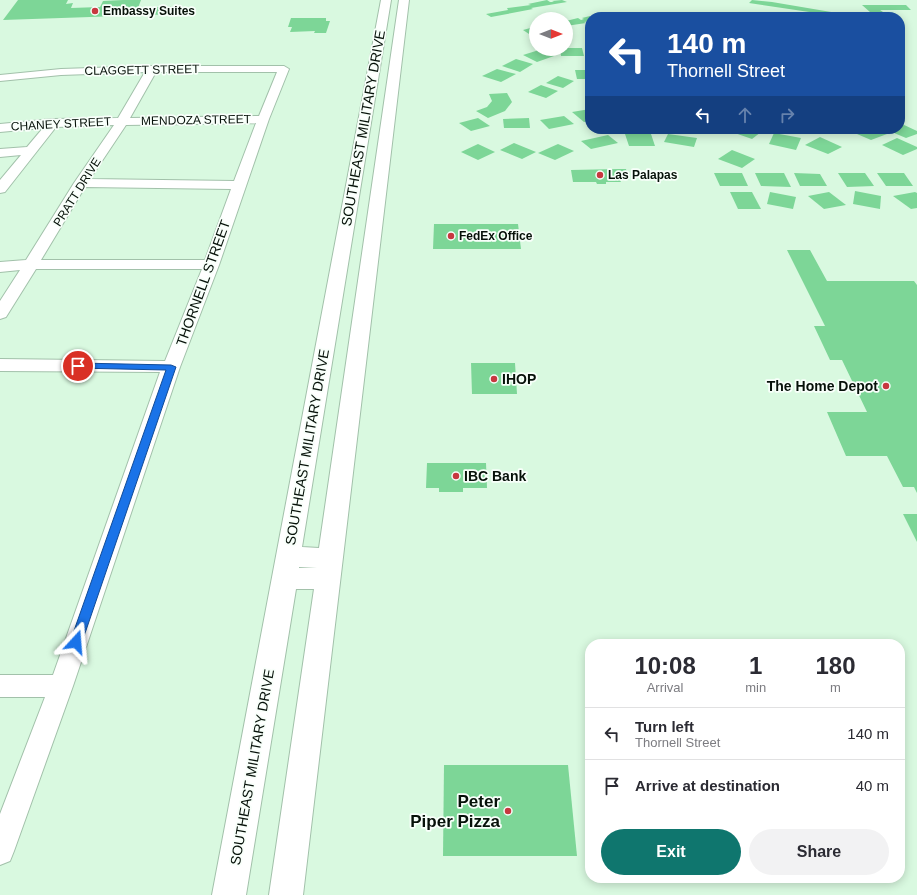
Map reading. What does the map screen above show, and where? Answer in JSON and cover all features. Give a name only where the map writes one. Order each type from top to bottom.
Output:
[{"type":"main road","name":"SOUTHEAST MILITARY DRIVE","points":[[229,895],[386,0]]},
{"type":"main road","name":"SOUTHEAST MILITARY DRIVE","points":[[286,895],[404,0]]},
{"type":"main road","points":[[351,193],[378,193]]},
{"type":"main road","points":[[286,568],[329,568]]},
{"type":"street","name":"CLAGGETT STREET","points":[[0,78],[61,72],[152,69],[284,69]]},
{"type":"street","name":"PRATT DRIVE","points":[[0,314],[33,264],[81,183],[123,121],[152,69]]},
{"type":"street","name":"MENDOZA STREET","points":[[123,121],[263,119],[284,69]]},
{"type":"street","name":"THORNELL STREET","points":[[0,851],[61,686],[171,367],[211,265],[263,119]]},
{"type":"street","name":"CHANEY STREET","points":[[0,128],[53,123],[123,121]]},
{"type":"street","points":[[0,189],[53,123]]},
{"type":"street","points":[[0,152],[32,150]]},
{"type":"street","points":[[81,183],[239,185]]},
{"type":"street","points":[[0,267],[33,264],[211,265]]},
{"type":"street","points":[[0,365],[171,367]]},
{"type":"street","points":[[0,686],[61,686]]},
{"type":"building","name":"Embassy Suites","points":[[18,0],[68,0],[66,4],[73,3],[71,8],[100,7],[103,1],[123,0],[141,0],[138,8],[181,6],[178,14],[3,20]]},
{"type":"building","points":[[547,0],[550,2],[562,0],[567,2],[491,17],[486,14],[508,10],[507,8],[531,5],[528,4]]},
{"type":"building","points":[[752,0],[772,2],[831,12],[810,12],[749,3]]},
{"type":"building","points":[[862,5],[906,5],[911,10],[880,10],[883,12],[870,12]]},
{"type":"building","points":[[585,17],[585,23],[573,25],[573,19],[584,19],[582,18]]},
{"type":"building","points":[[291,18],[326,18],[326,21],[330,21],[326,33],[314,33],[315,31],[290,32],[292,27],[288,27]]},
{"type":"building","points":[[529,28],[529,34],[523,30]]},
{"type":"building","points":[[573,48],[582,48],[584,56],[573,56]]},
{"type":"building","points":[[529,53],[529,56],[554,56],[537,62],[523,55]]},
{"type":"building","points":[[516,59],[533,64],[520,72],[502,66]]},
{"type":"building","points":[[497,69],[516,74],[501,82],[482,76]]},
{"type":"building","points":[[575,70],[585,70],[585,79],[577,79]]},
{"type":"building","points":[[558,76],[574,81],[563,88],[546,83]]},
{"type":"building","points":[[541,85],[558,91],[546,98],[528,92]]},
{"type":"building","points":[[507,93],[512,102],[505,111],[488,118],[476,111],[487,107],[492,101],[489,94]]},
{"type":"building","points":[[585,110],[585,122],[584,122],[572,112]]},
{"type":"building","points":[[564,116],[574,124],[549,129],[540,120]]},
{"type":"building","points":[[478,118],[490,126],[471,131],[459,123]]},
{"type":"building","points":[[529,118],[530,128],[504,128],[503,119]]},
{"type":"building","points":[[905,125],[917,131],[917,134],[906,138],[896,134],[905,134]]},
{"type":"building","points":[[625,134],[651,134],[655,146],[629,146]]},
{"type":"building","points":[[668,134],[697,138],[694,147],[664,142]]},
{"type":"building","points":[[738,134],[758,134],[752,139]]},
{"type":"building","points":[[774,134],[801,138],[796,150],[769,144]]},
{"type":"building","points":[[857,134],[887,134],[871,140]]},
{"type":"building","points":[[608,135],[618,143],[591,149],[581,141]]},
{"type":"building","points":[[820,137],[842,147],[828,154],[805,145]]},
{"type":"building","points":[[897,138],[917,147],[917,149],[903,155],[882,145]]},
{"type":"building","points":[[514,143],[536,152],[522,159],[500,150]]},
{"type":"building","points":[[478,144],[495,152],[478,160],[461,152]]},
{"type":"building","points":[[558,144],[574,151],[555,160],[538,153]]},
{"type":"building","points":[[732,150],[755,159],[742,168],[718,159]]},
{"type":"building","name":"Las Palapas","points":[[626,169],[629,180],[620,180],[621,182],[606,182],[606,184],[597,184],[596,182],[573,182],[571,170]]},
{"type":"building","points":[[714,173],[742,173],[748,186],[720,186]]},
{"type":"building","points":[[755,173],[784,173],[791,187],[761,186]]},
{"type":"building","points":[[794,173],[820,174],[827,186],[800,186]]},
{"type":"building","points":[[838,173],[865,173],[874,186],[847,187]]},
{"type":"building","points":[[877,173],[904,173],[913,186],[886,186]]},
{"type":"building","points":[[855,191],[881,196],[880,209],[853,204]]},
{"type":"building","points":[[730,192],[752,192],[761,209],[738,209]]},
{"type":"building","points":[[770,192],[796,197],[793,209],[767,204]]},
{"type":"building","points":[[829,192],[846,205],[824,209],[808,196]]},
{"type":"building","points":[[915,192],[917,193],[917,208],[911,209],[893,196]]},
{"type":"building","points":[[434,224],[518,224],[521,249],[433,249]]},
{"type":"building","name":"The Home Depot","points":[[787,250],[810,250],[827,281],[914,281],[917,285],[917,493],[914,487],[903,487],[887,456],[846,456],[827,412],[867,412],[842,360],[830,360],[814,326],[825,326]]},
{"type":"building","name":"IHOP","points":[[471,363],[515,363],[517,394],[472,394]]},
{"type":"building","name":"IBC Bank","points":[[427,463],[486,463],[487,488],[463,488],[463,492],[439,492],[439,488],[426,488]]},
{"type":"building","points":[[903,514],[917,514],[917,542]]},
{"type":"building","name":"Peter Piper Pizza","points":[[444,765],[568,765],[577,856],[443,856]]},
{"type":"place","name":"Embassy Suites","points":[[95,11]]},
{"type":"place","name":"Las Palapas","points":[[600,175]]},
{"type":"place","name":"FedEx Office","points":[[451,236]]},
{"type":"place","name":"IHOP","points":[[494,379]]},
{"type":"place","name":"The Home Depot","points":[[886,386]]},
{"type":"place","name":"IBC Bank","points":[[456,476]]},
{"type":"place","name":"Peter Piper Pizza","points":[[508,811]]},
{"type":"route","points":[[76,642],[171,367],[78,366]]}]
